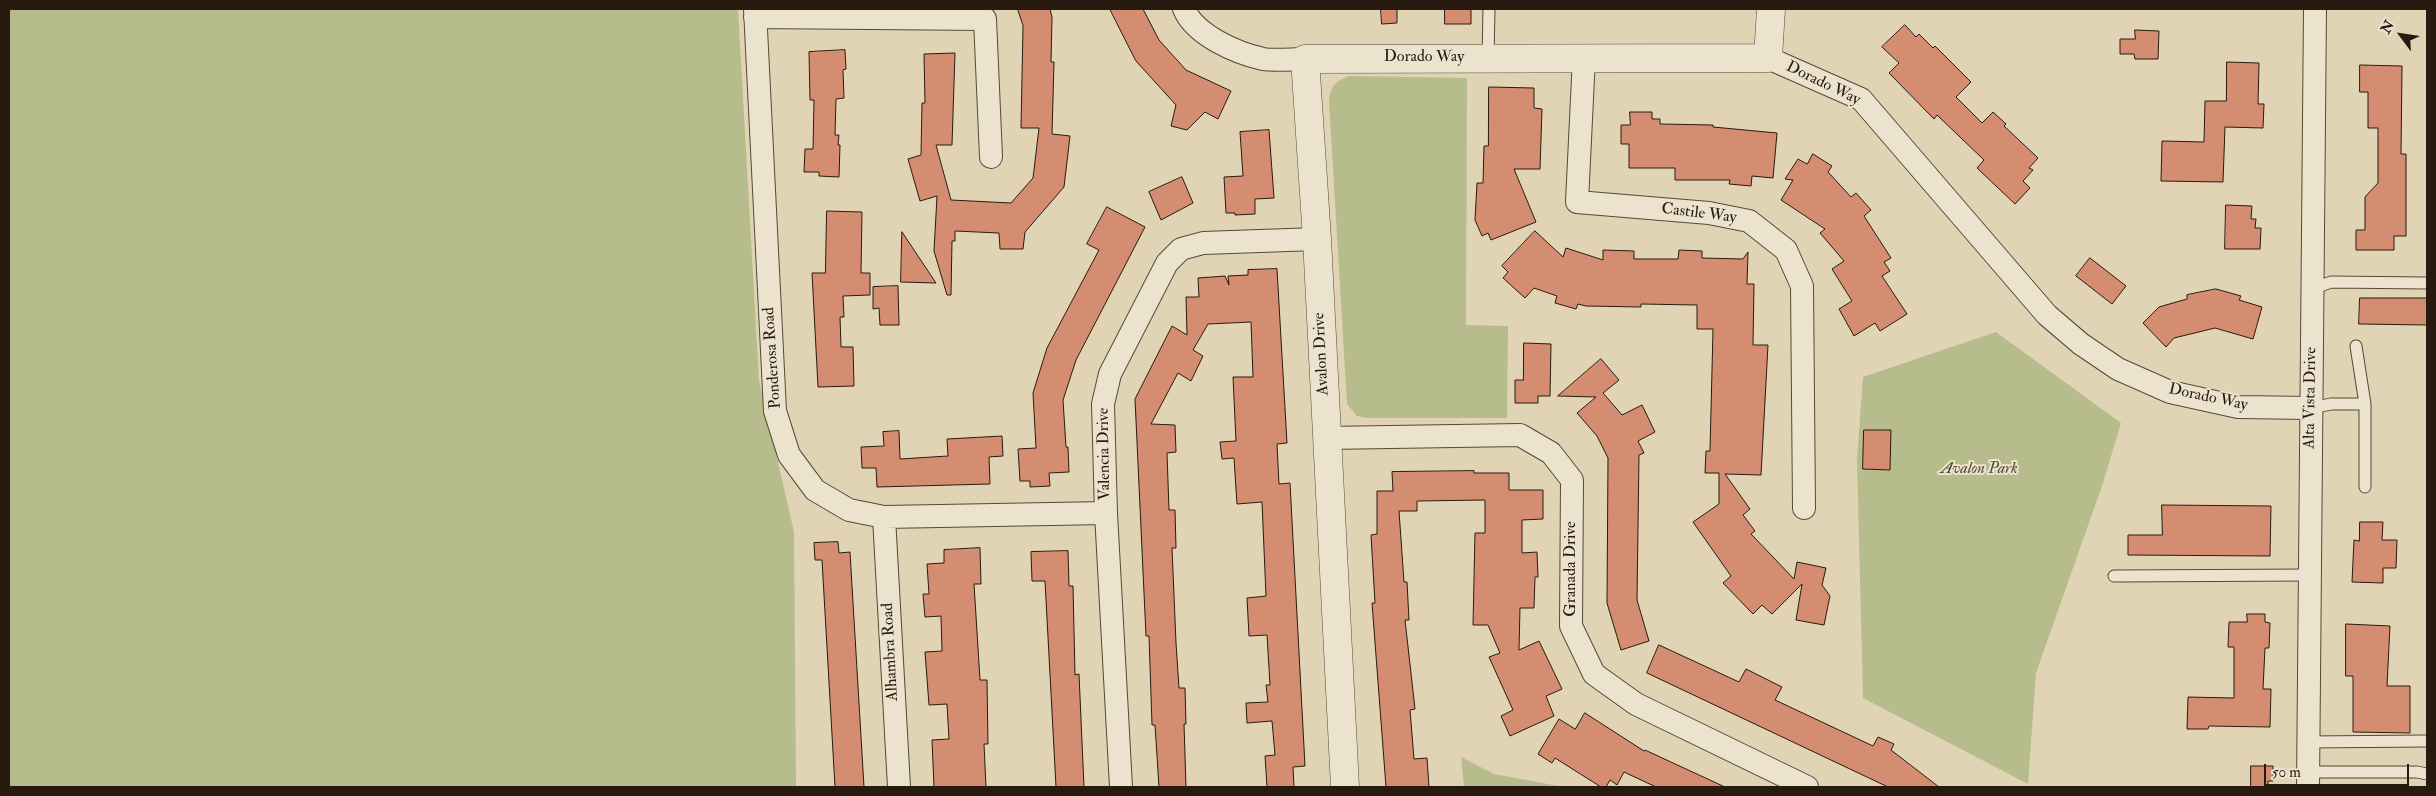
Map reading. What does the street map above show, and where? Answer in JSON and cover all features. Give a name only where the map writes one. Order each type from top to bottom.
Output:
[{"type":"street","points":[[1184,9],[1188,18],[1217,42],[1264,59],[1305,58]]},
{"type":"street","points":[[1768,58],[1771,9]]},
{"type":"street","name":"Alta Vista Drive","points":[[2308,780],[2315,9]]},
{"type":"street","points":[[755,13],[985,19],[992,157]]},
{"type":"street","name":"Ponderosa Road","points":[[755,13],[775,411],[789,455],[815,490],[849,510],[884,517],[1106,513]]},
{"type":"street","name":"Castile Way","points":[[1584,57],[1577,202],[1709,213],[1750,221],[1786,250],[1802,286],[1804,508]]},
{"type":"street","name":"Dorado Way","points":[[1305,58],[1768,58],[1861,99],[2047,315],[2081,344],[2118,369],[2170,392],[2238,407],[2311,408]]},
{"type":"street","name":"Avalon Drive","points":[[1305,58],[1317,239],[1345,787]]},
{"type":"street","name":"Valencia Drive","points":[[1121,787],[1102,404],[1110,374],[1167,263],[1181,248],[1203,243],[1317,239]]},
{"type":"street","name":"Granada Drive","points":[[1326,438],[1520,435],[1551,453],[1572,480],[1572,626],[1594,674],[1636,704],[1807,787]]},
{"type":"street","name":"Alhambra Road","points":[[884,517],[899,787]]},
{"type":"lane","points":[[1488,9],[1488,57]]},
{"type":"lane","points":[[2312,289],[2331,282],[2427,283]]},
{"type":"lane","points":[[2356,346],[2365,404],[2365,487]]},
{"type":"lane","points":[[2311,408],[2331,404],[2365,404]]},
{"type":"lane","points":[[2114,576],[2310,575]]},
{"type":"lane","points":[[2308,742],[2427,741]]},
{"type":"lane","points":[[2308,780],[2417,772],[2427,774]]},
{"type":"green space","points":[[9,9],[738,9],[759,380],[794,532],[796,787],[9,787]]},
{"type":"green space","points":[[1349,76],[1467,78],[1466,325],[1508,326],[1507,418],[1367,418],[1357,416],[1347,404],[1329,101],[1334,85]]},
{"type":"green space","name":"Avalon Park","points":[[1996,332],[2121,423],[2103,483],[2036,673],[2028,784],[1863,698],[1857,459],[1863,377]]},
{"type":"green space","points":[[1461,757],[1494,774],[1564,787],[1464,787]]},
{"type":"building","points":[[1018,9],[1050,9],[1052,17],[1051,62],[1054,62],[1052,134],[1070,136],[1064,187],[1025,232],[1023,249],[1000,249],[999,233],[955,231],[955,241],[952,241],[951,295],[947,295],[934,251],[937,196],[920,201],[908,159],[921,155],[922,103],[925,103],[924,54],[955,53],[952,145],[936,145],[951,200],[1011,203],[1033,178],[1039,128],[1021,128],[1023,26]]},
{"type":"building","points":[[1110,9],[1143,9],[1159,40],[1186,70],[1231,91],[1218,119],[1205,112],[1187,130],[1171,126],[1176,105],[1136,61]]},
{"type":"building","points":[[1381,9],[1397,9],[1397,23],[1382,24]]},
{"type":"building","points":[[1445,9],[1471,9],[1471,24],[1445,24]]},
{"type":"building","points":[[1905,25],[1916,37],[1919,34],[1933,48],[1935,46],[1971,82],[1956,97],[1982,123],[1993,112],[2006,124],[2004,126],[2038,158],[2029,168],[2033,170],[2023,181],[2030,188],[2015,204],[1977,168],[1984,160],[1937,115],[1934,119],[1889,73],[1899,63],[1882,47]]},
{"type":"building","points":[[2135,30],[2159,31],[2158,59],[2135,59],[2134,54],[2120,54],[2120,39],[2135,39]]},
{"type":"building","points":[[845,50],[846,69],[843,70],[844,98],[836,99],[835,135],[839,135],[838,145],[840,145],[839,177],[819,176],[819,172],[804,172],[805,149],[813,149],[814,100],[810,100],[809,52]]},
{"type":"building","points":[[2227,62],[2259,63],[2258,104],[2264,104],[2263,128],[2225,127],[2223,182],[2161,181],[2162,141],[2204,142],[2205,101],[2226,101]]},
{"type":"building","points":[[2360,65],[2402,66],[2401,154],[2406,154],[2406,236],[2394,236],[2394,250],[2356,250],[2356,230],[2365,230],[2365,197],[2378,183],[2378,128],[2368,128],[2368,92],[2360,92]]},
{"type":"building","points":[[1489,87],[1534,88],[1534,108],[1542,109],[1540,169],[1514,169],[1536,222],[1491,240],[1488,233],[1482,236],[1475,220],[1477,183],[1483,183],[1484,146],[1488,146]]},
{"type":"building","points":[[1630,112],[1652,112],[1652,119],[1660,119],[1660,124],[1713,125],[1713,127],[1777,133],[1773,178],[1752,176],[1751,186],[1729,184],[1730,180],[1675,180],[1675,168],[1629,168],[1629,144],[1621,144],[1621,125],[1630,125]]},
{"type":"building","points":[[1269,130],[1274,198],[1255,199],[1255,214],[1235,215],[1235,213],[1226,213],[1224,177],[1243,176],[1240,132]]},
{"type":"building","points":[[1813,154],[1832,166],[1828,172],[1851,197],[1856,193],[1871,210],[1864,216],[1891,258],[1884,262],[1890,271],[1882,276],[1907,314],[1880,331],[1875,323],[1854,336],[1839,309],[1852,301],[1832,269],[1844,261],[1820,233],[1825,229],[1781,200],[1793,180],[1785,179],[1798,159],[1807,164]]},
{"type":"building","points":[[1182,177],[1193,203],[1161,220],[1149,192]]},
{"type":"building","points":[[2226,205],[2252,206],[2251,219],[2256,219],[2255,228],[2261,228],[2260,249],[2225,249]]},
{"type":"building","points":[[1107,207],[1145,227],[1076,360],[1063,400],[1069,472],[1049,473],[1050,486],[1030,487],[1030,481],[1020,481],[1018,449],[1036,448],[1033,393],[1047,348],[1099,250],[1087,244]]},
{"type":"building","points":[[827,211],[862,212],[861,273],[870,273],[870,295],[843,296],[844,317],[840,317],[841,347],[853,347],[854,386],[818,387],[812,273],[825,273]]},
{"type":"building","points":[[1535,231],[1563,257],[1566,248],[1603,260],[1603,250],[1634,251],[1634,259],[1678,259],[1679,250],[1702,251],[1702,258],[1743,259],[1748,252],[1747,284],[1754,284],[1753,345],[1768,345],[1761,475],[1725,474],[1750,509],[1743,515],[1755,531],[1751,534],[1794,579],[1797,562],[1826,568],[1822,585],[1830,596],[1824,625],[1796,620],[1802,584],[1772,614],[1762,605],[1753,614],[1723,583],[1731,576],[1693,522],[1719,504],[1719,473],[1705,473],[1706,451],[1710,451],[1713,329],[1697,329],[1697,305],[1641,304],[1641,307],[1586,306],[1578,304],[1576,309],[1555,303],[1557,296],[1534,288],[1525,298],[1503,278],[1508,272],[1502,266]]},
{"type":"building","points":[[902,232],[936,283],[901,282]]},
{"type":"building","points":[[2090,258],[2126,286],[2112,304],[2076,276]]},
{"type":"building","points":[[1277,269],[1287,443],[1277,444],[1279,484],[1290,483],[1305,766],[1293,767],[1294,787],[1267,787],[1265,756],[1275,755],[1272,721],[1247,723],[1246,703],[1268,702],[1266,685],[1270,685],[1267,635],[1249,636],[1247,598],[1266,596],[1262,502],[1237,504],[1234,458],[1222,459],[1220,442],[1236,441],[1233,377],[1253,377],[1251,322],[1208,324],[1193,350],[1203,356],[1191,381],[1178,373],[1151,424],[1175,425],[1176,452],[1167,453],[1169,510],[1175,510],[1176,548],[1172,548],[1176,643],[1179,688],[1185,688],[1186,724],[1184,724],[1186,787],[1159,787],[1155,725],[1152,725],[1149,636],[1146,636],[1135,399],[1172,326],[1187,335],[1186,297],[1199,297],[1198,278],[1225,276],[1229,285],[1228,276],[1248,275],[1248,270]]},
{"type":"building","points":[[898,286],[899,325],[880,325],[879,308],[873,309],[873,287]]},
{"type":"building","points":[[2216,289],[2241,296],[2239,300],[2262,307],[2253,339],[2215,328],[2174,338],[2166,347],[2143,323],[2159,307],[2187,299],[2187,295]]},
{"type":"building","points":[[2360,298],[2427,298],[2427,325],[2359,324]]},
{"type":"building","points":[[1524,343],[1551,344],[1550,396],[1538,396],[1538,403],[1515,403],[1515,380],[1523,380]]},
{"type":"building","points":[[1601,359],[1619,380],[1603,393],[1622,415],[1642,405],[1655,432],[1638,441],[1644,453],[1639,455],[1637,600],[1649,641],[1621,650],[1607,603],[1608,458],[1597,436],[1577,413],[1596,397],[1558,396]]},
{"type":"building","points":[[1864,430],[1891,430],[1890,470],[1863,469]]},
{"type":"building","points":[[899,431],[900,459],[948,456],[947,439],[1002,436],[1003,456],[989,457],[990,484],[877,487],[876,468],[862,468],[861,447],[884,446],[883,432]]},
{"type":"building","points":[[1474,471],[1474,473],[1509,473],[1509,490],[1543,490],[1543,519],[1522,520],[1522,553],[1537,552],[1538,577],[1535,577],[1534,608],[1520,608],[1519,650],[1539,641],[1562,689],[1546,696],[1554,716],[1510,736],[1501,716],[1513,710],[1489,657],[1500,653],[1488,625],[1473,625],[1475,533],[1485,533],[1485,500],[1417,501],[1417,511],[1399,511],[1404,582],[1407,582],[1409,620],[1405,620],[1415,709],[1410,710],[1414,759],[1427,758],[1429,787],[1386,787],[1372,603],[1375,603],[1371,535],[1377,534],[1377,491],[1393,491],[1392,472]]},
{"type":"building","points":[[2162,505],[2271,506],[2270,556],[2128,555],[2128,535],[2162,535]]},
{"type":"building","points":[[2360,522],[2383,522],[2382,540],[2397,540],[2396,568],[2383,568],[2383,583],[2352,582],[2354,540],[2359,541]]},
{"type":"building","points":[[838,542],[839,553],[850,552],[864,787],[835,787],[822,560],[815,560],[814,543]]},
{"type":"building","points":[[980,548],[981,584],[974,584],[980,680],[987,680],[988,744],[984,744],[986,787],[934,787],[932,740],[949,739],[947,704],[929,705],[925,652],[942,651],[941,616],[925,617],[923,594],[929,594],[927,564],[944,563],[944,550]]},
{"type":"building","points":[[1068,551],[1069,586],[1073,586],[1075,675],[1079,674],[1084,787],[1056,787],[1045,581],[1032,581],[1031,552]]},
{"type":"building","points":[[2247,614],[2265,614],[2265,622],[2270,623],[2269,648],[2265,648],[2263,689],[2271,689],[2270,727],[2209,726],[2208,729],[2187,729],[2188,697],[2234,698],[2234,647],[2228,647],[2229,622],[2247,622]]},
{"type":"building","points":[[2346,624],[2390,626],[2387,686],[2410,686],[2410,733],[2353,732],[2353,676],[2346,676]]},
{"type":"building","points":[[1659,645],[1739,682],[1746,669],[1782,687],[1775,700],[1873,746],[1878,737],[1894,744],[1891,750],[1939,787],[1888,787],[1647,673]]},
{"type":"building","points":[[1585,713],[1644,751],[1725,787],[1656,787],[1624,772],[1617,785],[1610,780],[1606,787],[1601,787],[1555,758],[1552,763],[1538,754],[1559,719],[1575,729]]},
{"type":"building","points":[[2251,766],[2273,766],[2273,781],[2268,781],[2268,787],[2251,787]]}]
